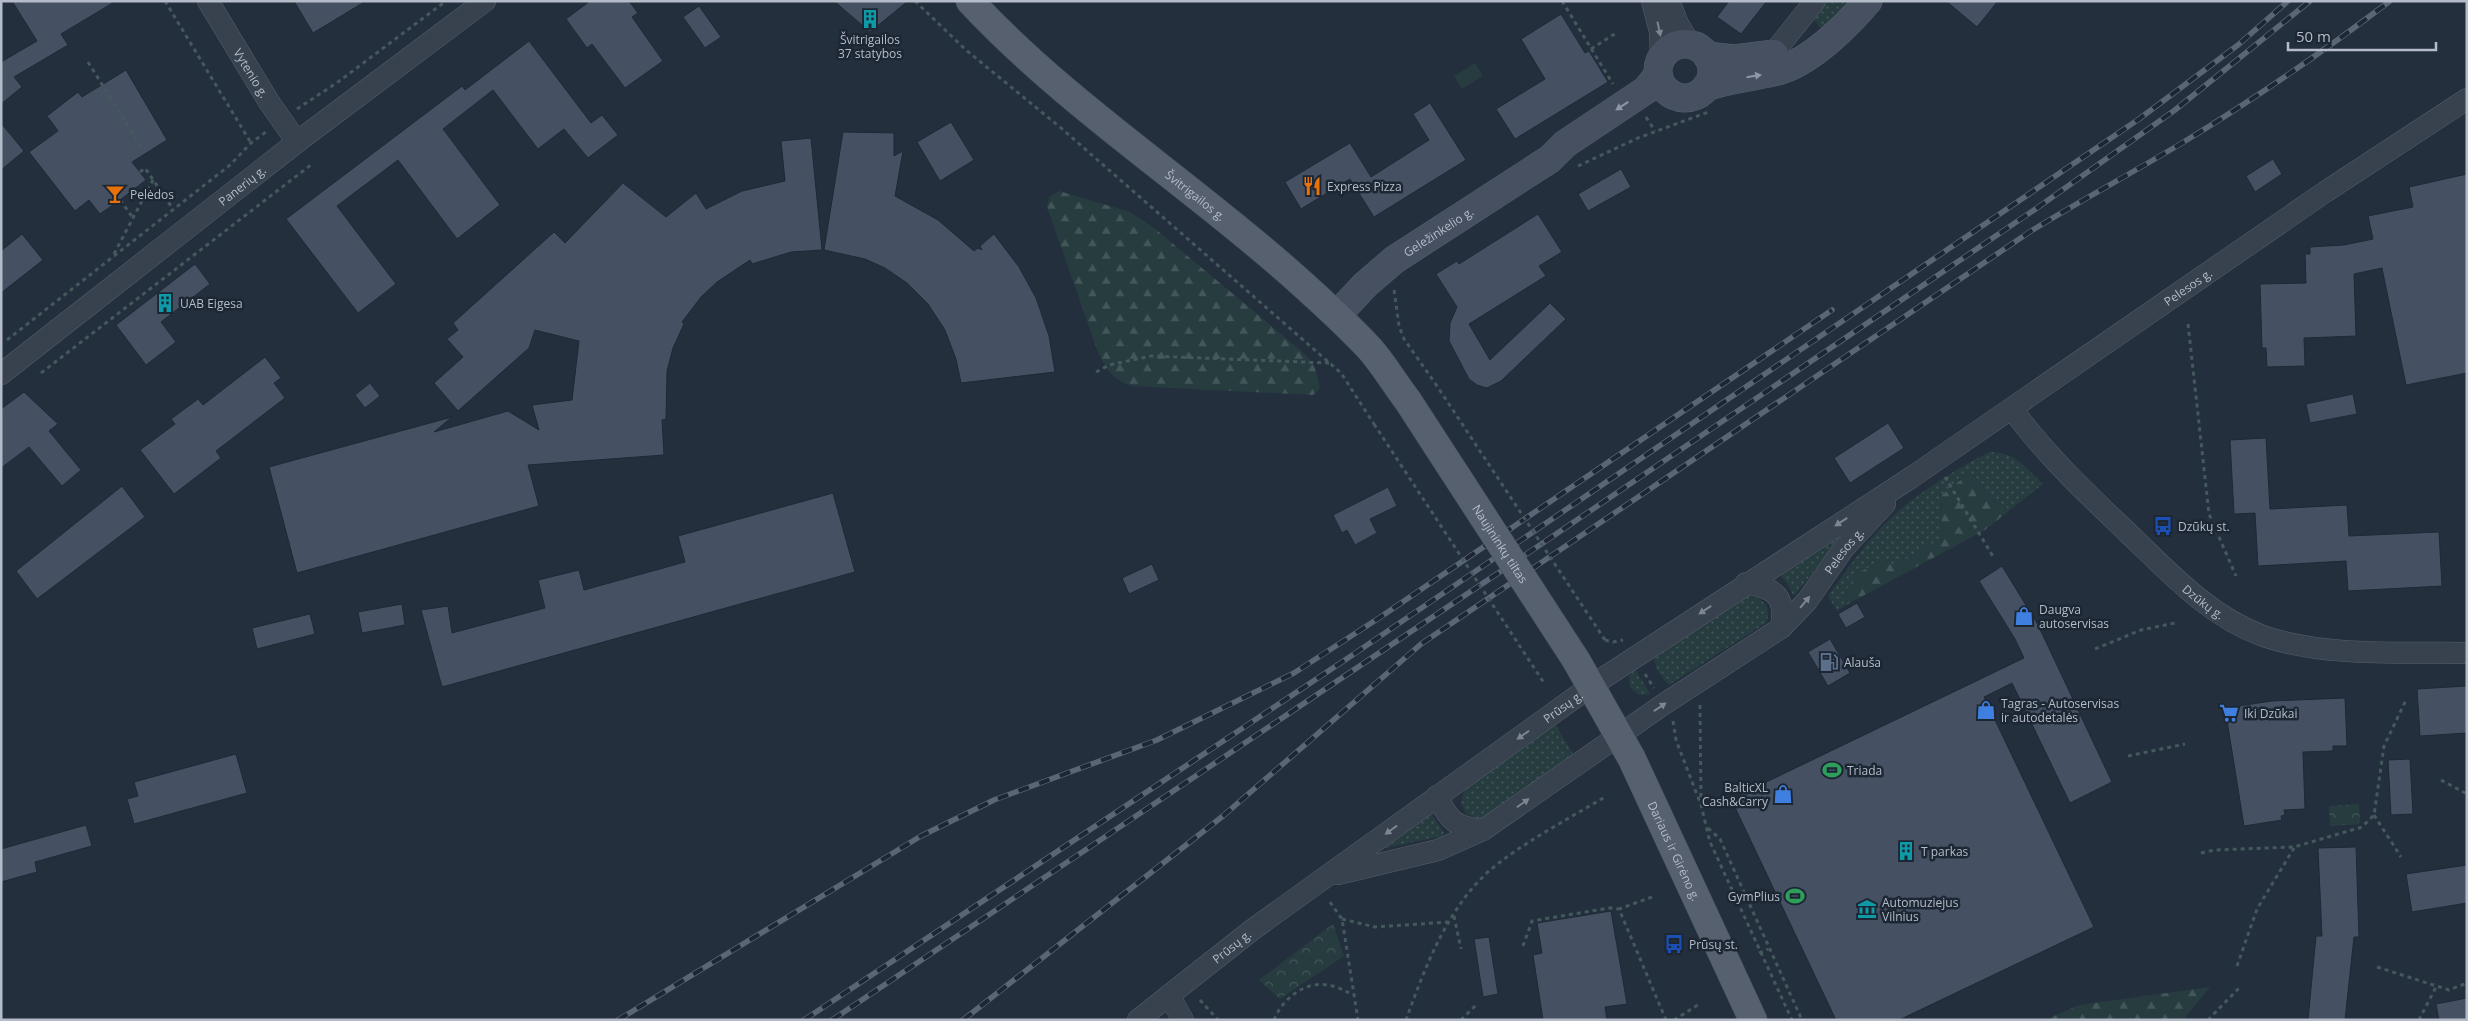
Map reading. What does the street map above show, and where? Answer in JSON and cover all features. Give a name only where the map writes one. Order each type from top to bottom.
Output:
[{"type":"main road","name":"Švitrigailos g.","points":[[970,1],[1021,52],[1083,105],[1253,240],[1337,315],[1371,351],[1408,401]]},
{"type":"main road","points":[[1815,50],[1734,59],[1674,46],[1660,66],[1664,89],[1678,97],[1710,98],[1801,62],[1840,32],[1868,1]]},
{"type":"main road","points":[[1698,50],[1712,71],[1710,98]]},
{"type":"main road","name":"Geležinkelio g.","points":[[1561,164],[1565,144],[1646,90],[1660,66]]},
{"type":"main road","name":"Geležinkelio g.","points":[[1337,315],[1364,285],[1394,260],[1561,164],[1589,144],[1619,129],[1658,105],[1678,97]]},
{"type":"main road","name":"Naujininkų tiltas","points":[[1408,401],[1591,686]]},
{"type":"main road","name":"Dariaus ir Girėno g.","points":[[1591,686],[1620,734],[1753,1020]]},
{"type":"street","name":"Vytenio g.","points":[[208,1],[282,120],[298,142]]},
{"type":"street","name":"Panerių g.","points":[[1,374],[298,142],[486,1]]},
{"type":"street","points":[[1652,1],[1660,32],[1660,66]]},
{"type":"street","points":[[1669,1],[1698,50]]},
{"type":"street","points":[[1772,55],[1813,3]]},
{"type":"street","name":"Pelesos g.","points":[[1591,686],[1746,583],[1912,477],[2325,192],[2467,100]]},
{"type":"street","name":"Dzūkų g.","points":[[2012,409],[2033,438],[2072,479],[2173,576],[2209,607],[2234,623],[2264,636],[2298,644],[2345,650],[2467,653]]},
{"type":"street","name":"Pelesos g.","points":[[1620,734],[1780,628],[1807,600],[1844,548],[1912,477]]},
{"type":"street","points":[[1746,583],[1762,586],[1775,593],[1781,601],[1782,607],[1780,628]]},
{"type":"street","name":"Prūsų g.","points":[[1138,1020],[1252,930],[1591,686]]},
{"type":"street","name":"Prūsų g.","points":[[1328,876],[1438,850],[1483,830],[1620,734]]},
{"type":"street","points":[[1437,796],[1447,818],[1464,828],[1483,830]]},
{"type":"street","points":[[1170,995],[1183,1020]]},
{"type":"path","points":[[165,1],[251,143]]},
{"type":"path","points":[[7,340],[236,160],[251,143],[338,82],[446,1]]},
{"type":"path","points":[[916,1],[966,50],[1061,128],[1341,373],[1544,683]]},
{"type":"path","points":[[1562,1],[1616,88]]},
{"type":"path","points":[[1591,49],[1616,33]]},
{"type":"path","points":[[88,62],[143,150]]},
{"type":"path","points":[[1561,164],[1638,138],[1710,98]]},
{"type":"path","points":[[41,374],[312,164]]},
{"type":"path","points":[[140,172],[144,168],[173,208]]},
{"type":"path","points":[[113,256],[153,180]]},
{"type":"path","points":[[120,200],[133,218]]},
{"type":"path","points":[[1393,287],[1399,326],[1404,339],[1604,640],[1613,642],[1624,640],[1672,717],[1676,740],[1701,805],[1708,827],[1710,842],[1792,1020]]},
{"type":"path","points":[[2188,324],[2209,514],[2236,576]]},
{"type":"path","points":[[1096,372],[1110,365],[1151,356],[1329,363]]},
{"type":"path","points":[[1945,476],[1994,558]]},
{"type":"path","points":[[2095,649],[2141,630],[2175,623]]},
{"type":"path","points":[[2201,853],[2215,850],[2294,847],[2351,832],[2362,827],[2374,815],[2384,746],[2406,700]]},
{"type":"path","points":[[1700,704],[1701,805]]},
{"type":"path","points":[[2128,756],[2185,744]]},
{"type":"path","points":[[2441,780],[2467,794]]},
{"type":"path","points":[[1406,1020],[1423,973],[1454,915],[1471,890],[1494,866],[1565,820],[1605,798]]},
{"type":"path","points":[[2374,815],[2401,857]]},
{"type":"path","points":[[1708,827],[1720,839],[1768,949],[1802,1020]]},
{"type":"path","points":[[2237,966],[2257,909],[2294,847]]},
{"type":"path","points":[[1523,946],[1532,921],[1609,908],[1619,909],[1652,897]]},
{"type":"path","points":[[1330,902],[1342,919],[1358,1020]]},
{"type":"path","points":[[1619,909],[1666,1020]]},
{"type":"path","points":[[1454,915],[1461,949]]},
{"type":"path","points":[[1342,919],[1375,927],[1450,922]]},
{"type":"path","points":[[1760,953],[1768,949]]},
{"type":"path","points":[[2377,968],[2449,990],[2467,983]]},
{"type":"path","points":[[1274,1020],[1287,1000],[1297,992],[1312,985],[1336,987],[1354,995]]},
{"type":"path","points":[[2208,1020],[2241,986]]},
{"type":"path","points":[[2419,1020],[2436,987]]},
{"type":"path","points":[[1200,1000],[1218,1020]]},
{"type":"path","points":[[1674,1020],[1701,1003]]},
{"type":"path","points":[[1461,1020],[1476,1005]]},
{"type":"green space","points":[[1826,1],[1854,1],[1823,31],[1813,19]]},
{"type":"green space","points":[[1475,63],[1483,76],[1462,89],[1454,76]]},
{"type":"green space","points":[[1059,191],[1130,212],[1154,228],[1306,355],[1315,368],[1320,388],[1313,395],[1131,386],[1115,377],[1107,369],[1098,352],[1047,207],[1049,197]]},
{"type":"green space","points":[[1990,452],[2014,458],[2043,484],[2010,510],[1991,498],[1975,476],[1941,503],[1942,537],[1931,545],[1847,589],[1846,605],[1837,611],[1828,596],[1873,536],[1900,509],[1925,491],[1952,473]]},
{"type":"green space","points":[[1967,475],[1975,476],[1991,498],[2010,510],[1985,530],[1846,605],[1847,589],[1860,572],[1881,561],[1893,565],[1931,545],[1941,537],[1942,495]]},
{"type":"green space","points":[[1844,532],[1795,595],[1793,595],[1787,583],[1779,574]]},
{"type":"green space","points":[[1745,596],[1751,596],[1764,603],[1768,612],[1766,623],[1669,685],[1658,672],[1653,656]]},
{"type":"green space","points":[[1635,669],[1650,694],[1639,695],[1630,687],[1629,677]]},
{"type":"green space","points":[[1555,724],[1573,754],[1484,818],[1478,819],[1466,814],[1461,802],[1465,789]]},
{"type":"green space","points":[[2359,804],[2360,824],[2330,826],[2329,806]]},
{"type":"green space","points":[[1431,813],[1444,833],[1442,836],[1385,848]]},
{"type":"green space","points":[[1333,924],[1344,956],[1280,999],[1259,980]]},
{"type":"green space","points":[[2210,987],[2183,1020],[2045,1020],[2079,1005]]},
{"type":"building","points":[[12,1],[116,1],[61,34],[68,45],[14,77],[22,87],[1,104],[1,62],[37,41]]},
{"type":"building","points":[[294,1],[366,1],[313,33]]},
{"type":"building","points":[[590,1],[629,1],[638,13],[632,17],[663,61],[625,88],[592,44],[587,48],[566,19]]},
{"type":"building","name":"Švitrigailos 37 statybos","points":[[834,1],[908,1],[870,32]]},
{"type":"building","points":[[1729,1],[1767,1],[1741,34],[1717,17]]},
{"type":"building","points":[[1946,1],[1998,1],[1977,27]]},
{"type":"building","points":[[699,6],[721,37],[705,48],[683,17]]},
{"type":"building","points":[[1561,14],[1585,53],[1589,51],[1608,82],[1515,139],[1496,109],[1545,79],[1521,39]]},
{"type":"building","points":[[529,41],[591,123],[602,115],[618,135],[588,158],[564,129],[538,149],[493,90],[443,129],[500,205],[457,239],[398,160],[337,206],[396,284],[358,313],[286,219],[462,86],[465,90]]},
{"type":"building","points":[[126,70],[167,140],[132,162],[146,180],[100,214],[89,200],[75,211],[29,152],[58,131],[47,116],[78,92],[82,97]]},
{"type":"building","points":[[1430,103],[1466,160],[1374,217],[1350,179],[1301,209],[1285,182],[1350,143],[1371,177],[1429,140],[1413,114]]},
{"type":"building","points":[[951,122],[974,160],[940,181],[917,142]]},
{"type":"building","points":[[1,123],[24,151],[1,170]]},
{"type":"building","points":[[843,132],[894,133],[894,156],[903,151],[895,196],[938,220],[974,251],[978,248],[982,250],[980,246],[994,234],[1019,267],[1036,298],[1049,336],[1055,372],[961,383],[956,359],[945,330],[928,304],[907,283],[885,268],[865,259],[824,250]]},
{"type":"building","points":[[811,138],[822,250],[791,252],[752,264],[750,260],[717,282],[701,297],[682,322],[684,324],[673,348],[667,371],[666,419],[662,420],[664,455],[528,465],[539,506],[297,573],[269,467],[452,417],[434,432],[508,411],[539,430],[532,405],[572,400],[579,341],[535,330],[529,348],[458,411],[434,383],[463,357],[447,339],[458,330],[453,323],[554,232],[565,243],[623,183],[666,217],[696,193],[706,209],[742,191],[785,181],[781,141]]},
{"type":"building","points":[[2273,159],[2282,174],[2255,192],[2246,176]]},
{"type":"building","points":[[1621,169],[1631,187],[1588,211],[1578,194]]},
{"type":"building","points":[[2467,174],[2467,373],[2406,385],[2382,268],[2354,274],[2356,336],[2304,338],[2305,366],[2267,367],[2266,348],[2262,348],[2260,284],[2306,283],[2305,254],[2310,254],[2310,247],[2344,245],[2373,239],[2368,216],[2413,207],[2409,187]]},
{"type":"building","points":[[1538,214],[1562,252],[1539,266],[1546,276],[1469,324],[1490,360],[1550,303],[1566,319],[1501,381],[1487,388],[1477,385],[1469,379],[1449,341],[1450,323],[1457,307],[1436,274],[1457,261],[1459,264]]},
{"type":"building","points":[[22,234],[43,260],[1,293],[1,251]]},
{"type":"building","name":"UAB Eigesa","points":[[195,264],[210,284],[161,322],[176,342],[146,365],[116,325]]},
{"type":"building","points":[[265,357],[281,378],[274,383],[285,398],[216,451],[221,458],[174,494],[140,450],[175,424],[171,419],[198,399],[203,405]]},
{"type":"building","points":[[370,383],[380,396],[365,408],[355,395]]},
{"type":"building","points":[[24,392],[58,424],[49,431],[81,470],[62,486],[29,447],[1,468],[1,409]]},
{"type":"building","points":[[2353,394],[2357,414],[2310,423],[2306,404]]},
{"type":"building","points":[[1888,423],[1904,448],[1850,483],[1834,458]]},
{"type":"building","points":[[2266,438],[2270,509],[2347,505],[2349,536],[2439,532],[2442,586],[2348,591],[2346,561],[2258,566],[2255,513],[2234,514],[2230,440]]},
{"type":"building","points":[[122,486],[145,517],[37,599],[16,571]]},
{"type":"building","points":[[1388,487],[1397,506],[1370,519],[1377,533],[1355,545],[1347,530],[1342,533],[1333,515]]},
{"type":"building","points":[[833,493],[855,572],[442,687],[421,610],[448,606],[452,633],[545,608],[538,580],[579,570],[584,590],[685,562],[678,536]]},
{"type":"building","points":[[1152,564],[1159,580],[1129,594],[1122,578]]},
{"type":"building","name":"T parkas","points":[[2002,566],[2038,625],[2112,782],[2070,803],[2012,683],[1984,697],[2094,927],[1899,1020],[1836,1020],[1731,799],[2024,658],[2015,639],[1979,581]]},
{"type":"building","points":[[1857,603],[1865,617],[1846,628],[1838,614]]},
{"type":"building","points":[[402,604],[405,625],[362,633],[358,612]]},
{"type":"building","points":[[310,614],[315,634],[257,649],[252,628]]},
{"type":"building","name":"Alauša","points":[[1830,639],[1850,673],[1828,686],[1808,652]]},
{"type":"building","points":[[2467,686],[2467,733],[2420,736],[2417,689]]},
{"type":"building","points":[[2345,698],[2347,746],[2333,746],[2333,751],[2303,752],[2305,809],[2284,810],[2285,815],[2281,816],[2282,820],[2244,826],[2225,708],[2272,701]]},
{"type":"building","points":[[236,754],[247,793],[134,824],[127,799],[138,796],[134,782]]},
{"type":"building","points":[[2410,759],[2413,814],[2391,815],[2388,760]]},
{"type":"building","points":[[86,825],[92,846],[35,862],[37,872],[1,882],[1,849]]},
{"type":"building","points":[[2356,847],[2359,937],[2354,937],[2345,1020],[2308,1020],[2316,936],[2322,936],[2318,848]]},
{"type":"building","points":[[2467,865],[2467,903],[2412,912],[2406,874]]},
{"type":"building","points":[[1611,911],[1627,1004],[1605,1007],[1607,1020],[1543,1020],[1533,955],[1542,953],[1537,923]]},
{"type":"building","points":[[1489,937],[1498,994],[1483,997],[1474,939]]},
{"type":"building","points":[[2467,998],[2467,1020],[2439,1020],[2436,1004]]},
{"type":"railway","points":[[804,1020],[1354,654],[2139,119],[2238,45],[2288,1]]},
{"type":"railway","points":[[832,1020],[1534,549],[2037,208],[2175,110],[2310,1]]},
{"type":"railway","points":[[963,1020],[1223,816],[1421,644],[2031,231],[2235,110],[2339,39],[2390,1]]},
{"type":"railway","points":[[618,1020],[921,836],[994,800],[1157,740],[1294,673],[1379,618],[1832,310]]},
{"type":"place","name":"Švitrigailos 37 statybos","points":[[870,19]]},
{"type":"place","name":"Express Pizza","points":[[1312,186]]},
{"type":"place","name":"Pelėdos","points":[[115,194]]},
{"type":"place","name":"UAB Eigesa","points":[[165,303]]},
{"type":"place","name":"Dzūkų st.","points":[[2163,526]]},
{"type":"place","name":"Daugva autoservisas","points":[[2024,616]]},
{"type":"place","name":"Alauša","points":[[1829,662]]},
{"type":"place","name":"Tagras - Autoservisas ir autodetalės","points":[[1986,710]]},
{"type":"place","name":"Iki Dzūkai","points":[[2229,713]]},
{"type":"place","name":"Triada","points":[[1832,770]]},
{"type":"place","name":"BalticXL Cash&Carry","points":[[1783,794]]},
{"type":"place","name":"T parkas","points":[[1906,851]]},
{"type":"place","name":"GymPlius","points":[[1795,896]]},
{"type":"place","name":"Automuziejus Vilnius","points":[[1867,909]]},
{"type":"place","name":"Prūsų st.","points":[[1674,944]]}]
